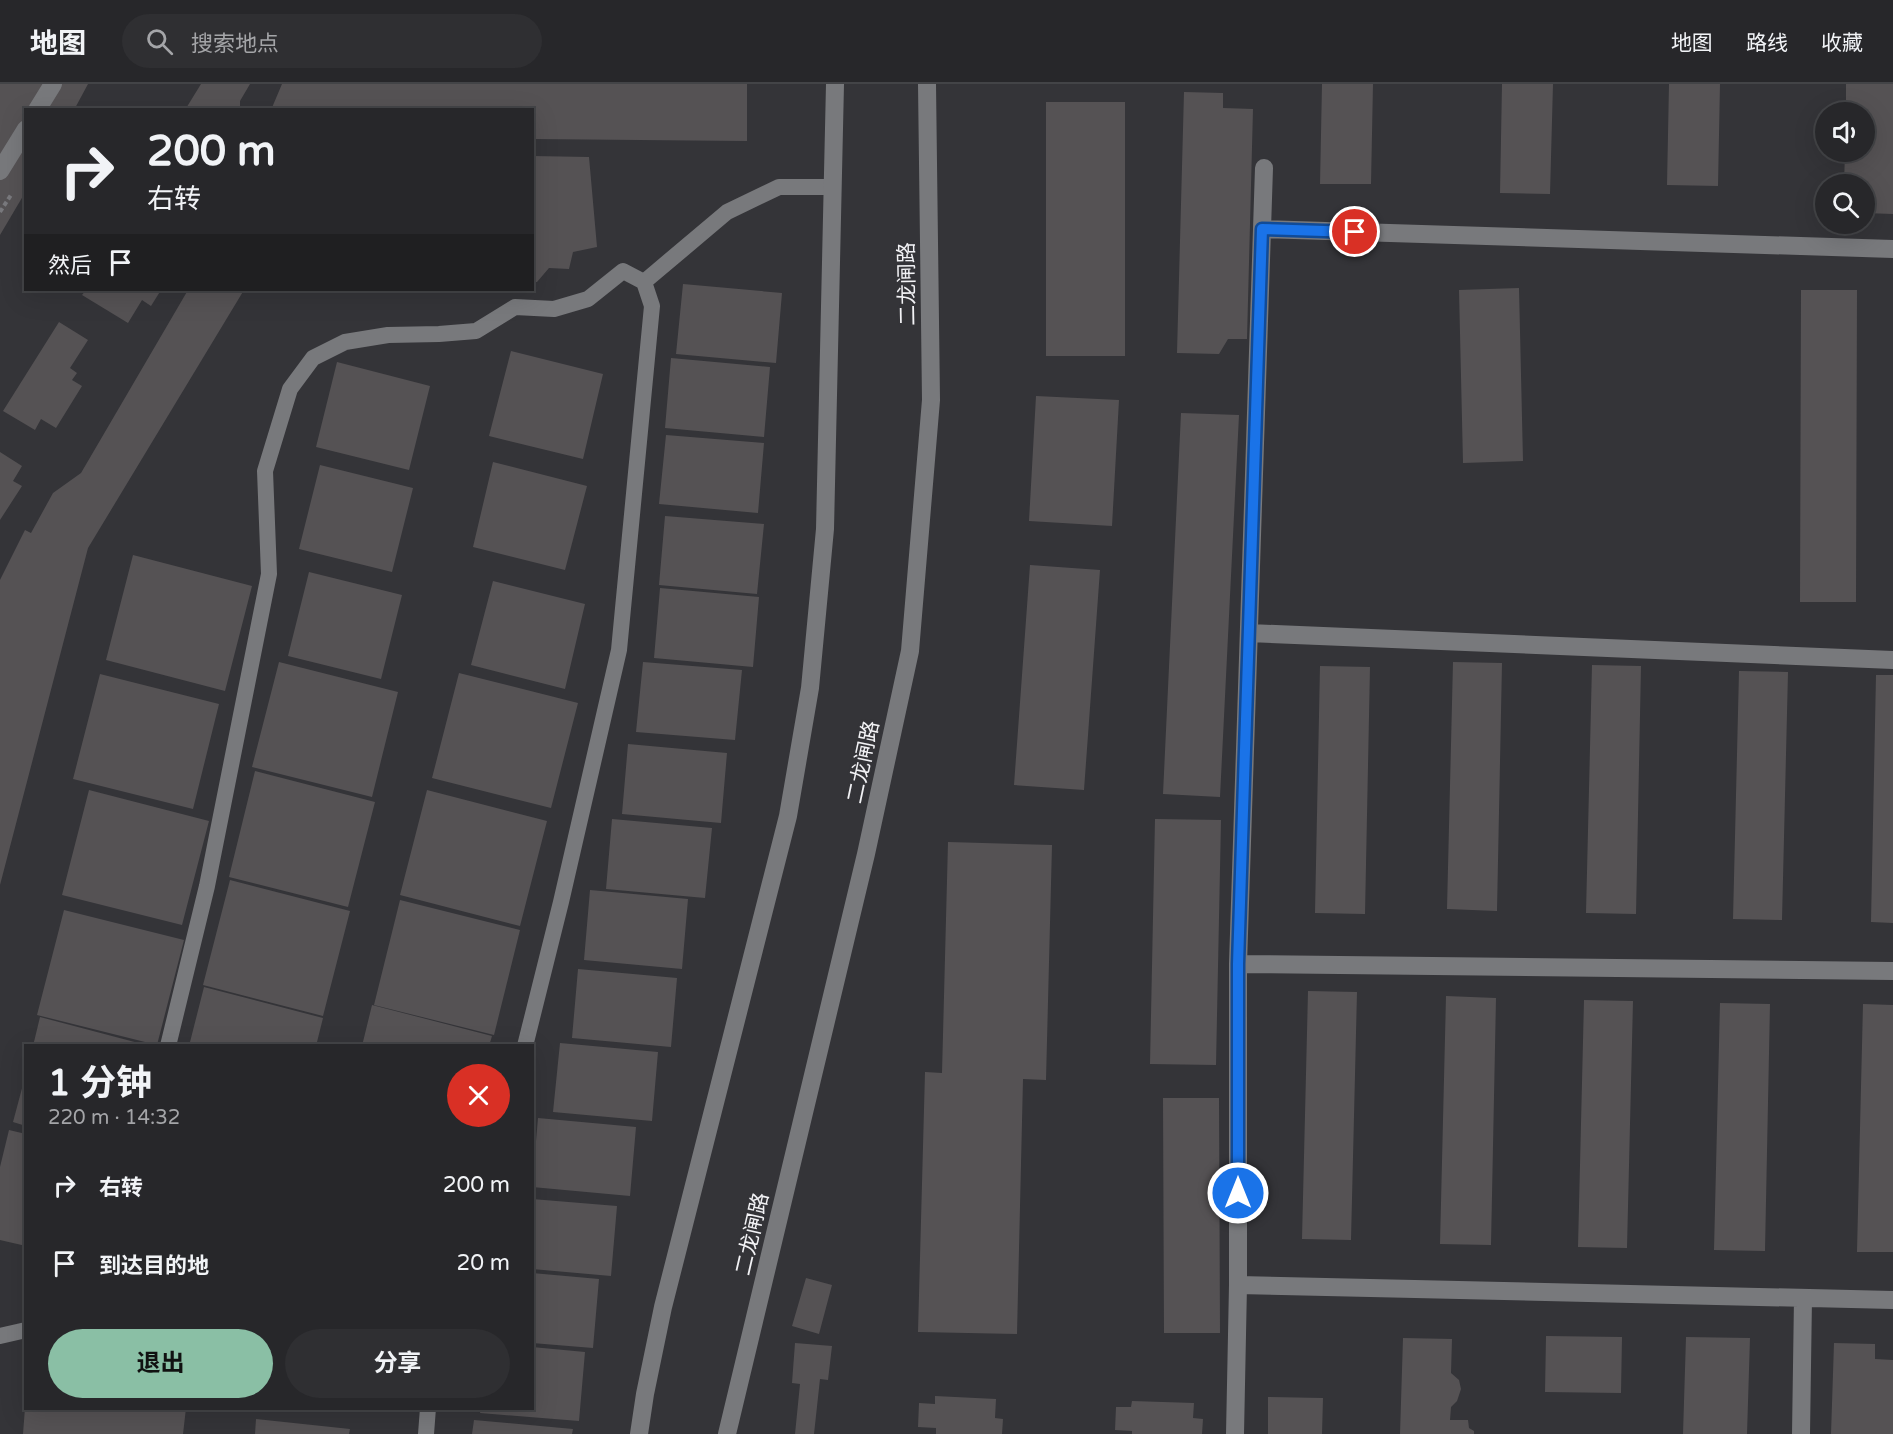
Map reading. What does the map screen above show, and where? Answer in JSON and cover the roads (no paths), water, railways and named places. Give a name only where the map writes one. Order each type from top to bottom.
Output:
[{"type":"street","points":[[38,108],[53,84]]},
{"type":"street","points":[[639,1434],[663,1308],[788,816],[810,688],[825,529],[835,84]]},
{"type":"street","name":"二龙闸路","points":[[727,1434],[863,866],[910,651],[931,400],[927,84]]},
{"type":"street","points":[[0,171],[24,132]]},
{"type":"street","points":[[1235,1434],[1238,1285],[1238,964],[1264,168]]},
{"type":"street","points":[[1262,229],[1893,249]]},
{"type":"street","points":[[1248,633],[1893,660]]},
{"type":"street","points":[[1238,964],[1893,971]]},
{"type":"street","points":[[1238,1285],[1893,1300]]},
{"type":"street","points":[[1801,1434],[1803,1298]]},
{"type":"lane","points":[[644,282],[727,212],[779,187],[833,188]]},
{"type":"lane","points":[[168,1044],[207,886],[270,574],[265,471],[290,389],[313,358],[345,342],[388,335],[476,331],[515,307],[554,309],[588,299],[623,271],[644,282],[652,306],[619,650],[526,1044]]},
{"type":"lane","points":[[0,1336],[24,1330]]},
{"type":"lane","points":[[426,1434],[428,1410]]}]
